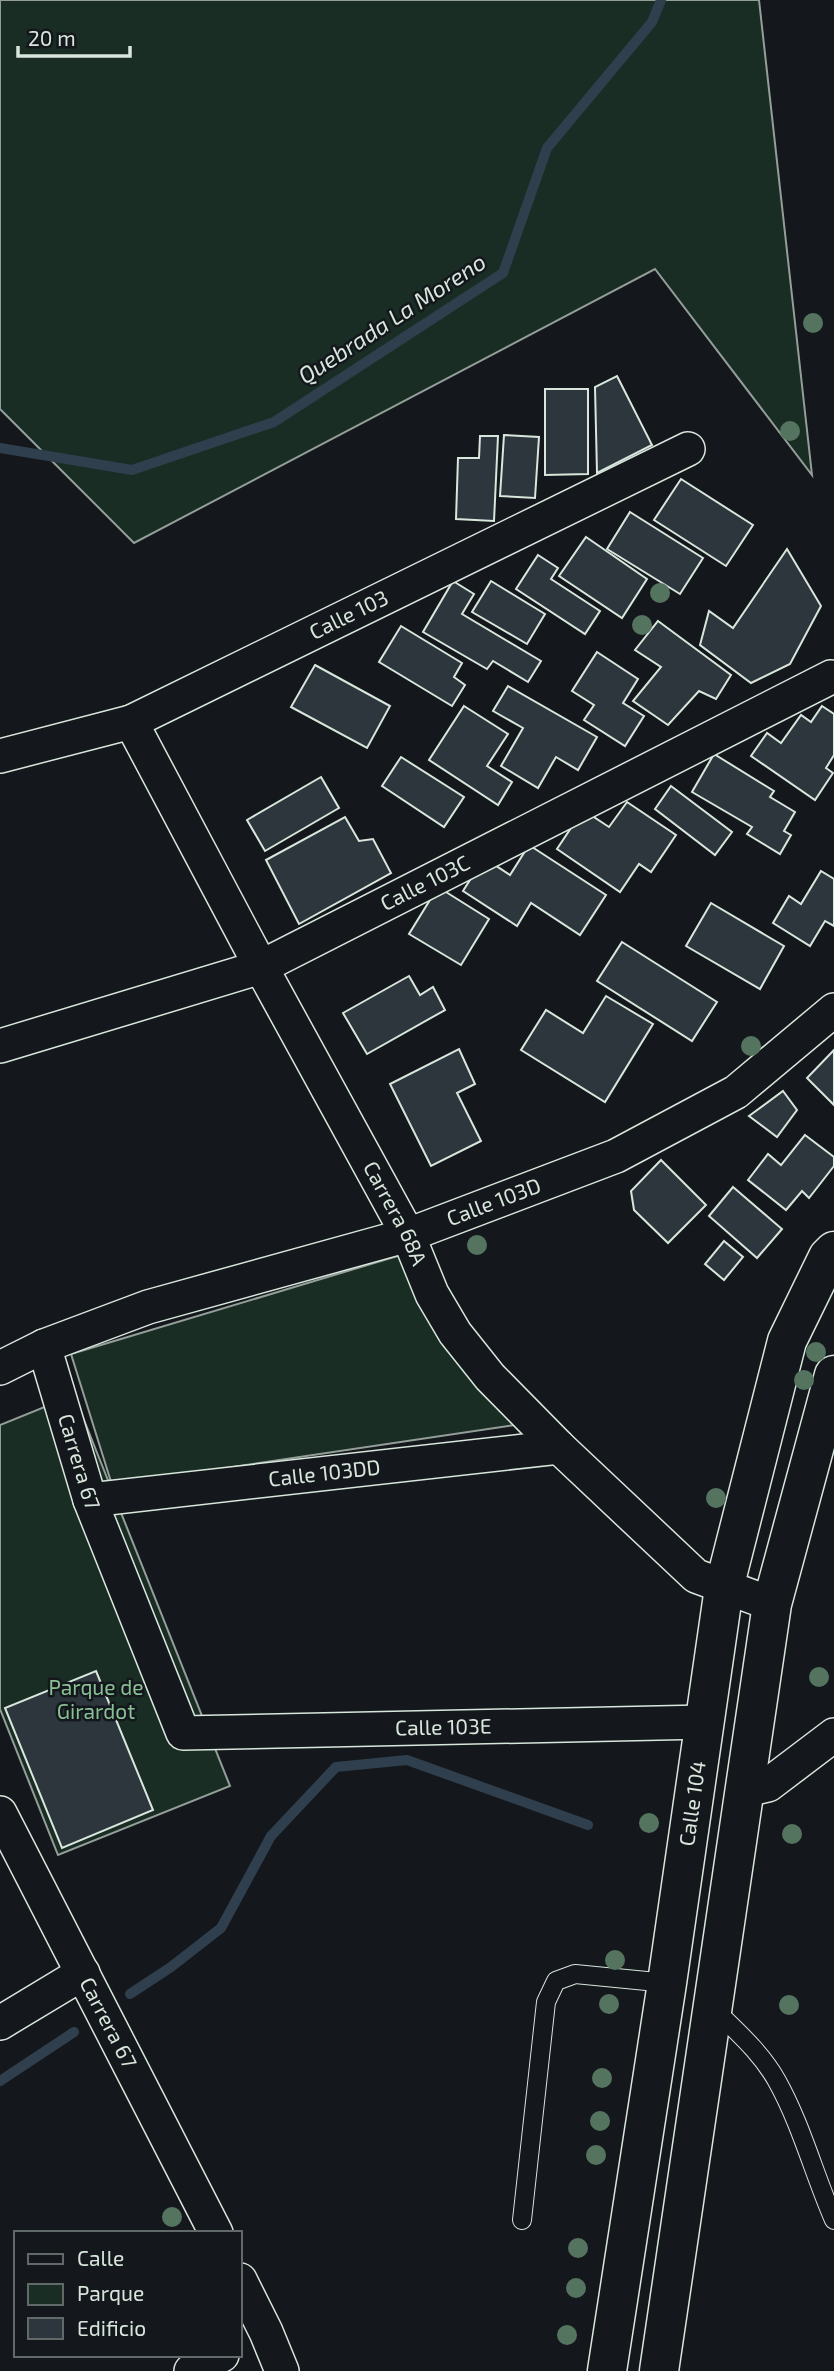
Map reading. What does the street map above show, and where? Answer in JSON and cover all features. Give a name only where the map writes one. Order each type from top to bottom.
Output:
[{"type":"main road","name":"Calle 104","points":[[607,2371],[724,1588],[787,1341],[828,1257],[834,1251]]},
{"type":"main road","points":[[659,2371],[772,1604],[831,1396]]},
{"type":"street","name":"Calle 103","points":[[0,756],[131,722],[688,449]]},
{"type":"street","name":"Calle 103C","points":[[0,1046],[261,967],[831,677]]},
{"type":"street","name":"Carrera 68A","points":[[131,722],[261,967],[408,1234],[432,1294],[455,1333],[490,1377],[559,1447],[696,1576],[772,1604]]},
{"type":"street","name":"Calle 103D","points":[[0,1368],[44,1346],[148,1307],[408,1234],[616,1156],[736,1093],[834,1010]]},
{"type":"street","name":"Carrera 67","points":[[44,1346],[90,1500],[183,1733]]},
{"type":"street","name":"Calle 103DD","points":[[90,1500],[559,1447]]},
{"type":"street","name":"Calle 103E","points":[[183,1733],[705,1722]]},
{"type":"street","points":[[745,1790],[768,1785],[834,1735]]},
{"type":"street","name":"Carrera 67","points":[[0,1813],[215,2231]]},
{"type":"street","points":[[0,2023],[83,1973]]},
{"type":"street","points":[[242,2289],[253,2339],[282,2371]]},
{"type":"street","points":[[191,2371],[218,2357]]},
{"type":"lane","points":[[522,2220],[546,2002],[556,1981],[575,1973],[667,1983]]},
{"type":"lane","points":[[713,2008],[758,2053],[776,2080],[834,2220]]},
{"type":"green space","points":[[0,0],[759,0],[812,475],[655,269],[134,543],[0,409]]},
{"type":"green space","points":[[401,1255],[521,1424],[112,1485],[71,1354]]},
{"type":"green space","name":"Parque de Girardot","points":[[74,1395],[230,1786],[58,1855],[0,1709],[0,1425]]},
{"type":"building","points":[[617,376],[652,445],[597,473],[595,387]]},
{"type":"building","points":[[545,389],[588,389],[588,474],[545,475]]},
{"type":"building","points":[[504,435],[539,437],[535,498],[500,496]]},
{"type":"building","points":[[480,436],[498,436],[494,521],[456,519],[458,458],[479,458]]},
{"type":"building","points":[[681,479],[753,525],[726,566],[654,520]]},
{"type":"building","points":[[630,512],[703,558],[680,594],[607,549]]},
{"type":"building","points":[[586,537],[647,579],[622,618],[559,576]]},
{"type":"building","points":[[787,549],[821,606],[790,664],[751,683],[700,645],[709,611],[733,628]]},
{"type":"building","points":[[538,555],[558,568],[551,579],[600,611],[585,634],[516,589]]},
{"type":"building","points":[[453,581],[474,594],[462,614],[541,661],[528,682],[493,661],[487,669],[423,632]]},
{"type":"building","points":[[491,581],[545,614],[527,644],[472,612]]},
{"type":"building","points":[[658,621],[731,675],[716,699],[699,691],[668,725],[633,701],[661,667],[635,650]]},
{"type":"building","points":[[401,626],[462,663],[454,677],[465,685],[452,706],[379,662]]},
{"type":"building","points":[[597,652],[638,679],[623,703],[644,716],[625,746],[584,720],[594,705],[572,691]]},
{"type":"building","points":[[315,665],[390,706],[367,748],[291,707]]},
{"type":"building","points":[[508,686],[597,737],[578,770],[556,757],[538,788],[501,766],[523,728],[493,711]]},
{"type":"building","points":[[464,706],[508,734],[487,766],[512,782],[498,805],[429,760]]},
{"type":"building","points":[[822,706],[834,714],[834,755],[826,768],[833,773],[815,800],[751,756],[767,733],[781,743],[801,715],[811,722]]},
{"type":"building","points":[[714,754],[774,791],[770,797],[795,812],[784,831],[791,835],[780,854],[747,834],[752,827],[692,792]]},
{"type":"building","points":[[401,757],[464,797],[444,827],[382,786]]},
{"type":"building","points":[[321,777],[339,808],[265,851],[247,820]]},
{"type":"building","points":[[671,786],[732,832],[715,855],[655,809]]},
{"type":"building","points":[[627,802],[676,835],[651,872],[639,864],[620,892],[557,849],[583,810],[609,827]]},
{"type":"building","points":[[345,817],[359,841],[373,839],[391,873],[299,924],[266,860]]},
{"type":"building","points":[[529,845],[606,895],[580,935],[531,903],[517,926],[463,891],[484,858],[510,875]]},
{"type":"building","points":[[821,871],[834,879],[834,926],[825,921],[810,946],[773,923],[789,896],[801,904]]},
{"type":"building","points":[[438,887],[489,919],[461,965],[409,934]]},
{"type":"building","points":[[711,903],[784,946],[760,989],[686,946]]},
{"type":"building","points":[[622,942],[717,1002],[692,1041],[597,981]]},
{"type":"building","points":[[409,976],[420,995],[433,987],[445,1010],[367,1054],[343,1013]]},
{"type":"building","points":[[606,996],[653,1024],[605,1102],[521,1050],[546,1010],[583,1033]]},
{"type":"building","points":[[459,1049],[475,1084],[457,1093],[481,1141],[431,1166],[390,1084]]},
{"type":"building","points":[[834,1050],[834,1105],[807,1078]]},
{"type":"building","points":[[783,1091],[797,1110],[777,1137],[749,1116]]},
{"type":"building","points":[[805,1135],[834,1157],[834,1166],[809,1198],[802,1191],[786,1210],[748,1180],[768,1154],[781,1165]]},
{"type":"building","points":[[661,1160],[706,1205],[668,1243],[634,1210],[631,1191]]},
{"type":"building","points":[[733,1187],[782,1229],[757,1258],[709,1216]]},
{"type":"building","points":[[724,1241],[743,1257],[724,1280],[705,1264]]},
{"type":"building","points":[[96,1671],[153,1810],[62,1848],[5,1708]]},
{"type":"waterway","name":"Quebrada La Moreno","points":[[0,448],[132,470],[274,422],[503,273],[547,148],[652,22],[661,0]]},
{"type":"waterway","points":[[130,1994],[171,1967],[221,1928],[271,1836],[336,1767],[407,1760],[588,1825]]},
{"type":"waterway","points":[[0,2081],[74,2032]]}]
